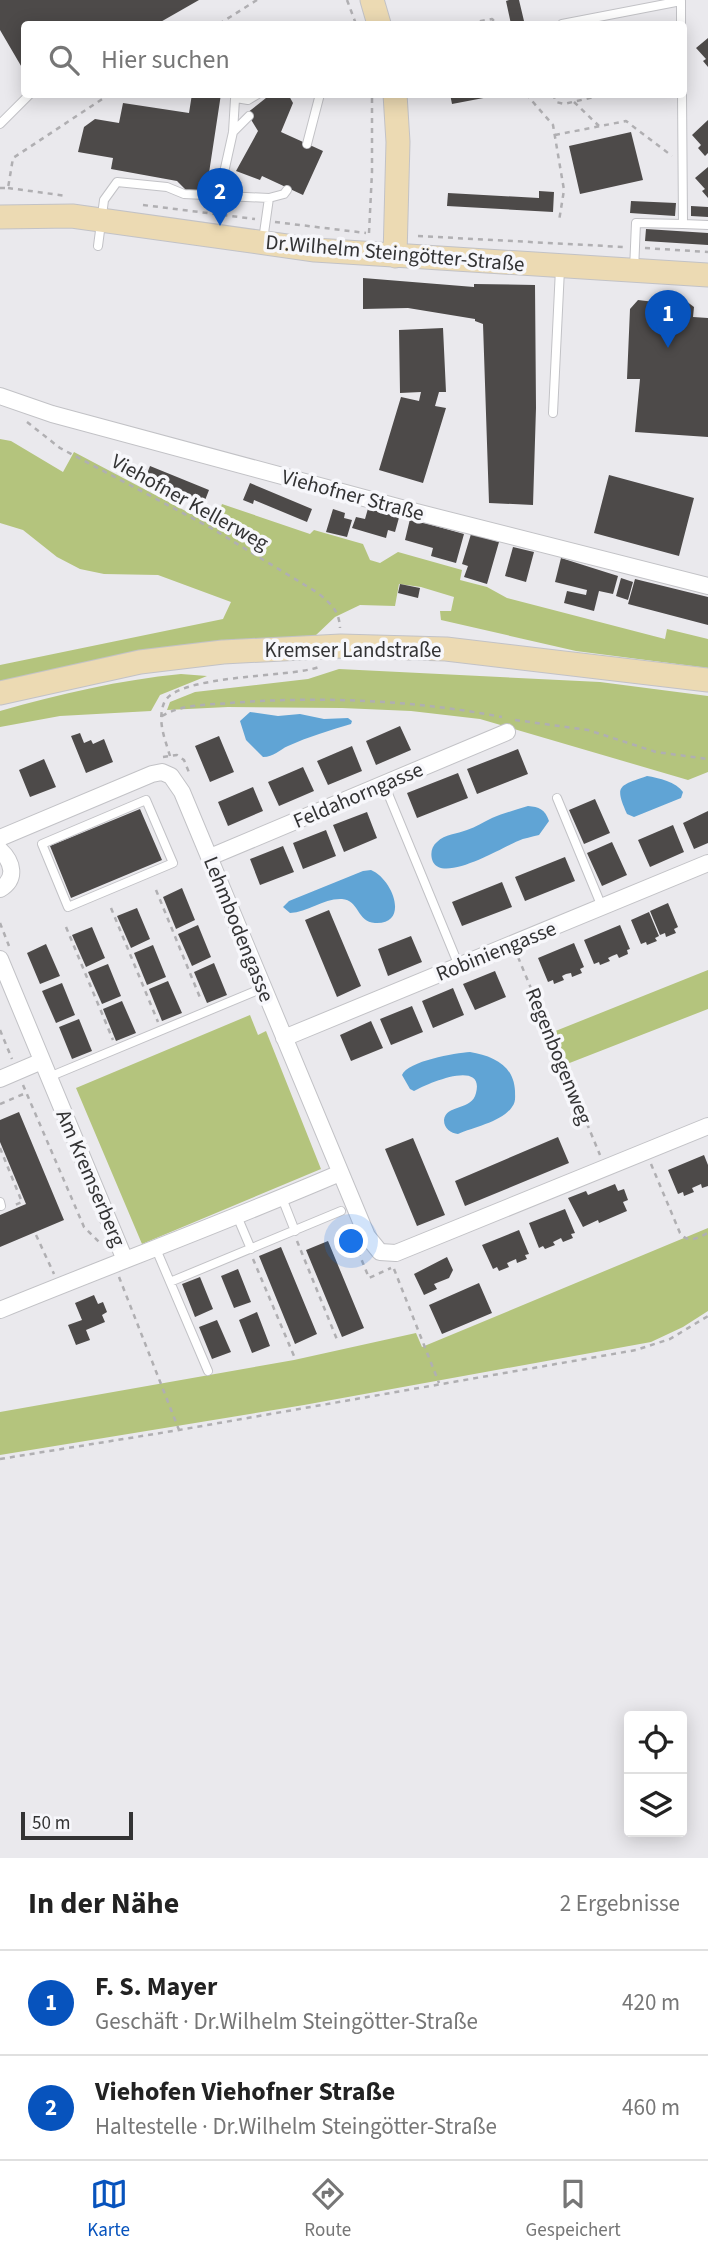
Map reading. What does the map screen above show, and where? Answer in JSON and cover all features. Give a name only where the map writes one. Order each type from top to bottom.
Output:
[{"type":"main road","points":[[372,0],[378,21]]},
{"type":"main road","points":[[395,98],[398,142],[396,246]]},
{"type":"main road","name":"Dr.Wilhelm Steingötter-Straße","points":[[0,217],[72,216],[102,210],[264,232],[314,250],[396,246],[560,266],[634,259],[708,275]]},
{"type":"main road","name":"Kremser Landstraße","points":[[0,693],[140,662],[223,652],[341,646],[446,649],[708,680]]},
{"type":"street","name":"Viehofner Straße","points":[[0,396],[52,414],[416,512],[708,586]]},
{"type":"street","name":"Feldahorngasse","points":[[210,857],[507,733]]},
{"type":"street","points":[[0,838],[84,814],[152,774],[162,772],[171,776]]},
{"type":"street","name":"Lehmbodengasse","points":[[171,776],[182,792],[210,857],[367,1236],[384,1253]]},
{"type":"street","points":[[0,850],[11,864],[12,874],[8,884],[0,889]]},
{"type":"street","name":"Robiniengasse","points":[[284,1038],[708,863]]},
{"type":"street","name":"Am Kremserberg","points":[[0,959],[49,1077],[119,1262],[340,1173]]},
{"type":"street","points":[[0,1079],[42,1061]]},
{"type":"street","points":[[384,1253],[396,1253],[708,1126]]},
{"type":"street","points":[[0,1310],[119,1262]]},
{"type":"lane","points":[[577,21],[681,0],[681,21]]},
{"type":"lane","points":[[0,124],[26,98]]},
{"type":"lane","points":[[219,195],[238,98]]},
{"type":"lane","points":[[307,144],[319,98]]},
{"type":"lane","points":[[682,98],[684,224]]},
{"type":"lane","points":[[233,132],[249,116]]},
{"type":"lane","points":[[98,246],[102,210],[117,182],[167,187],[184,194],[269,198],[284,194],[287,190]]},
{"type":"lane","points":[[264,232],[269,198]]},
{"type":"lane","points":[[634,259],[636,223],[708,225]]},
{"type":"lane","points":[[554,414],[560,266]]},
{"type":"lane","points":[[384,784],[459,966]]},
{"type":"lane","points":[[557,798],[602,907]]},
{"type":"lane","points":[[146,800],[173,863],[68,907],[42,844],[84,814],[146,800]]},
{"type":"lane","points":[[49,1077],[263,988]]},
{"type":"lane","points":[[282,1198],[295,1231]]},
{"type":"lane","points":[[170,1282],[341,1211]]},
{"type":"lane","points":[[237,1216],[251,1249]]},
{"type":"lane","points":[[156,1249],[208,1371]]},
{"type":"path","points":[[224,21],[257,0]]},
{"type":"path","points":[[347,0],[355,21]]},
{"type":"path","points":[[8,188],[13,158],[104,98]]},
{"type":"path","points":[[0,188],[102,210],[264,232],[369,233],[372,98]]},
{"type":"path","points":[[529,98],[553,125],[564,190],[559,221]]},
{"type":"path","points":[[554,98],[556,102],[574,102],[587,98]]},
{"type":"path","points":[[574,102],[599,127]]},
{"type":"path","points":[[555,135],[626,121],[683,164]]},
{"type":"path","points":[[396,246],[634,259],[708,252]]},
{"type":"path","name":"Viehofner Kellerweg","points":[[19,415],[60,448],[211,528],[318,593],[333,606],[340,617],[341,646]]},
{"type":"path","points":[[171,776],[162,716],[167,698],[183,688],[204,682],[299,673],[318,668],[331,659],[341,646]]},
{"type":"path","points":[[162,716],[183,707],[255,701],[321,700],[417,705],[588,730],[656,752],[708,759]]},
{"type":"path","points":[[156,890],[206,1012]]},
{"type":"path","points":[[111,908],[162,1030]]},
{"type":"path","points":[[66,927],[117,1049]]},
{"type":"path","name":"Regenbogenweg","points":[[512,944],[605,1168]]},
{"type":"path","points":[[0,1030],[84,1227],[119,1262],[179,1430]]},
{"type":"path","points":[[0,1104],[26,1093]]},
{"type":"path","points":[[0,1148],[22,1202],[2,1206]]},
{"type":"path","points":[[646,1151],[680,1233],[685,1239],[692,1240],[708,1233]]},
{"type":"path","points":[[295,1231],[295,1237],[338,1342]]},
{"type":"path","points":[[36,1235],[59,1286]]},
{"type":"path","points":[[251,1249],[294,1356]]},
{"type":"path","points":[[384,1253],[439,1383]]},
{"type":"path","points":[[0,1459],[636,1350],[670,1339],[708,1316]]},
{"type":"green space","points":[[0,439],[11,441],[63,472],[74,452],[214,526],[222,504],[310,534],[314,530],[363,544],[370,560],[380,563],[398,552],[462,570],[460,580],[487,587],[507,598],[665,639],[667,629],[708,639],[708,668],[576,651],[441,620],[440,611],[451,611],[454,597],[421,587],[399,584],[395,606],[360,605],[335,617],[315,636],[157,653],[0,681],[0,665],[223,619],[231,602],[158,575],[104,574],[80,569],[57,557],[23,530],[0,523]]},
{"type":"green space","points":[[339,669],[600,682],[708,696],[708,772],[688,780],[480,719],[411,711],[228,707],[167,710],[170,702],[195,692],[308,679]]},
{"type":"green space","points":[[181,674],[207,676],[160,695],[151,711],[60,716],[0,727],[0,711],[90,688]]},
{"type":"green space","points":[[708,970],[708,1009],[567,1064],[553,1032]]},
{"type":"green space","points":[[250,1015],[258,1035],[266,1031],[321,1169],[142,1244],[76,1088]]},
{"type":"green space","points":[[708,1228],[708,1311],[683,1327],[651,1342],[304,1405],[0,1455],[0,1412],[294,1360],[416,1333],[422,1347]]},
{"type":"water","points":[[250,712],[278,716],[300,714],[324,719],[348,718],[352,721],[351,724],[263,757],[246,740],[240,721]]},
{"type":"water","points":[[647,776],[672,783],[683,792],[681,798],[634,817],[627,814],[620,792],[630,782]]},
{"type":"water","points":[[528,806],[541,809],[549,821],[539,835],[520,840],[461,866],[439,867],[433,862],[432,849],[440,839]]},
{"type":"water","points":[[371,870],[386,882],[394,901],[392,917],[386,922],[369,922],[352,903],[342,899],[290,913],[283,907],[289,901]]},
{"type":"water","points":[[470,1052],[494,1059],[506,1068],[514,1082],[515,1099],[512,1107],[502,1117],[458,1134],[448,1130],[444,1120],[449,1112],[474,1099],[476,1083],[472,1077],[453,1076],[414,1091],[402,1075],[422,1062]]},
{"type":"building","points":[[0,0],[199,0],[162,21],[21,21],[21,66],[0,30]]},
{"type":"building","points":[[519,0],[524,21],[510,21],[506,1]]},
{"type":"building","points":[[708,38],[708,67],[703,61],[706,59],[696,48]]},
{"type":"building","points":[[191,98],[220,98],[209,173],[206,182],[198,190],[186,190],[177,181],[111,169],[113,158],[78,152],[84,127],[95,119],[119,123],[123,103],[189,113]]},
{"type":"building","points":[[266,98],[290,98],[293,103],[281,132],[323,151],[303,195],[262,176],[260,180],[236,171],[258,131],[247,113]]},
{"type":"building","points":[[451,98],[484,98],[452,104]]},
{"type":"building","points":[[708,120],[708,153],[705,156],[698,148],[701,145],[692,135]]},
{"type":"building","points":[[631,132],[643,180],[580,194],[569,146]]},
{"type":"building","points":[[708,167],[708,198],[702,191],[705,189],[695,178]]},
{"type":"building","points":[[539,191],[554,192],[553,212],[447,206],[448,193],[539,198]]},
{"type":"building","points":[[631,201],[676,203],[675,216],[630,213]]},
{"type":"building","points":[[691,206],[708,207],[708,217],[691,216]]},
{"type":"building","points":[[646,229],[708,233],[708,245],[645,241]]},
{"type":"building","points":[[363,278],[474,287],[474,284],[535,285],[536,408],[533,505],[489,503],[483,324],[475,319],[408,308],[363,309]]},
{"type":"building","points":[[638,300],[680,305],[686,301],[694,307],[693,317],[708,318],[708,437],[635,432],[640,379],[627,379],[630,309]]},
{"type":"building","points":[[443,328],[446,392],[439,392],[435,406],[446,408],[423,483],[379,470],[401,397],[419,401],[421,392],[400,393],[399,330]]},
{"type":"building","points":[[131,464],[146,469],[143,477],[128,471]]},
{"type":"building","points":[[150,466],[209,490],[204,503],[181,494],[179,499],[143,484]]},
{"type":"building","points":[[609,475],[694,498],[679,556],[594,533]]},
{"type":"building","points":[[250,483],[312,509],[307,522],[254,500],[253,504],[243,500]]},
{"type":"building","points":[[369,505],[400,514],[395,532],[388,530],[386,538],[352,528],[356,517],[365,519]]},
{"type":"building","points":[[333,509],[345,513],[344,518],[352,520],[347,537],[326,532]]},
{"type":"building","points":[[410,519],[464,534],[456,563],[431,556],[433,548],[405,540]]},
{"type":"building","points":[[471,534],[499,542],[487,584],[464,577],[468,566],[462,564]]},
{"type":"building","points":[[513,547],[534,552],[526,582],[505,576]]},
{"type":"building","points":[[561,558],[618,576],[613,594],[599,591],[594,611],[564,603],[567,591],[586,595],[587,590],[555,582]]},
{"type":"building","points":[[621,578],[633,582],[628,600],[616,596]]},
{"type":"building","points":[[635,579],[708,597],[708,625],[628,604]]},
{"type":"building","points":[[400,584],[420,588],[418,598],[398,593]]},
{"type":"building","points":[[400,726],[411,750],[376,765],[366,741]]},
{"type":"building","points":[[80,733],[84,743],[91,740],[93,744],[104,739],[113,762],[86,773],[71,736]]},
{"type":"building","points":[[219,736],[234,772],[210,782],[195,746]]},
{"type":"building","points":[[352,746],[362,771],[328,785],[317,761]]},
{"type":"building","points":[[518,749],[528,774],[477,794],[467,769]]},
{"type":"building","points":[[44,759],[56,787],[30,797],[19,770]]},
{"type":"building","points":[[303,767],[314,791],[279,806],[268,782]]},
{"type":"building","points":[[458,773],[468,798],[417,818],[407,793]]},
{"type":"building","points":[[253,787],[263,811],[228,826],[218,802]]},
{"type":"building","points":[[595,799],[610,833],[584,844],[569,810]]},
{"type":"building","points":[[140,809],[162,860],[71,898],[50,846]]},
{"type":"building","points":[[708,811],[708,843],[694,849],[683,823]]},
{"type":"building","points":[[367,812],[377,838],[344,852],[333,825]]},
{"type":"building","points":[[673,825],[684,852],[650,867],[638,840]]},
{"type":"building","points":[[326,830],[336,856],[303,869],[293,843]]},
{"type":"building","points":[[612,842],[627,875],[602,886],[587,853]]},
{"type":"building","points":[[283,846],[294,872],[260,885],[250,859]]},
{"type":"building","points":[[565,857],[575,881],[525,901],[515,877]]},
{"type":"building","points":[[502,882],[512,907],[462,926],[452,902]]},
{"type":"building","points":[[182,888],[195,920],[176,929],[163,897]]},
{"type":"building","points":[[668,903],[678,927],[674,929],[676,933],[666,937],[665,933],[660,935],[650,911]]},
{"type":"building","points":[[137,908],[150,939],[131,948],[117,916]]},
{"type":"building","points":[[329,910],[361,986],[337,997],[305,920]]},
{"type":"building","points":[[649,912],[659,936],[655,938],[657,941],[647,945],[646,942],[641,944],[631,920]]},
{"type":"building","points":[[198,925],[211,957],[192,966],[178,934]]},
{"type":"building","points":[[620,925],[630,949],[627,950],[628,954],[619,958],[617,954],[608,958],[610,961],[594,964],[584,940]]},
{"type":"building","points":[[92,927],[105,958],[86,967],[72,935]]},
{"type":"building","points":[[411,936],[422,962],[388,976],[378,949]]},
{"type":"building","points":[[574,943],[584,967],[580,969],[582,973],[572,977],[571,973],[566,974],[562,976],[564,980],[554,984],[553,980],[548,982],[538,958]]},
{"type":"building","points":[[46,944],[60,976],[40,984],[27,953]]},
{"type":"building","points":[[153,945],[166,977],[147,985],[134,953]]},
{"type":"building","points":[[214,963],[227,995],[207,1003],[194,972]]},
{"type":"building","points":[[108,964],[121,996],[102,1004],[88,972]]},
{"type":"building","points":[[495,971],[506,997],[475,1010],[463,984]]},
{"type":"building","points":[[168,981],[182,1013],[162,1021],[149,989]]},
{"type":"building","points":[[62,983],[75,1015],[56,1023],[42,991]]},
{"type":"building","points":[[453,988],[464,1015],[433,1028],[422,1001]]},
{"type":"building","points":[[122,1001],[136,1033],[116,1041],[103,1009]]},
{"type":"building","points":[[412,1006],[423,1032],[391,1045],[380,1019]]},
{"type":"building","points":[[79,1019],[92,1051],[72,1059],[59,1027]]},
{"type":"building","points":[[371,1021],[383,1048],[351,1061],[340,1035]]},
{"type":"building","points":[[19,1112],[64,1220],[0,1247],[0,1215],[26,1204],[0,1142],[0,1120]]},
{"type":"building","points":[[558,1137],[569,1163],[465,1206],[455,1181]]},
{"type":"building","points":[[413,1138],[445,1215],[417,1226],[385,1149]]},
{"type":"building","points":[[704,1155],[708,1165],[708,1186],[702,1188],[701,1184],[692,1188],[694,1192],[684,1196],[683,1192],[678,1194],[668,1170]]},
{"type":"building","points":[[615,1184],[618,1191],[624,1189],[628,1200],[623,1202],[627,1211],[583,1227],[568,1198],[586,1191],[588,1195]]},
{"type":"building","points":[[565,1209],[575,1233],[571,1234],[573,1238],[563,1242],[561,1238],[553,1242],[555,1245],[539,1248],[529,1223]]},
{"type":"building","points":[[519,1230],[529,1254],[525,1255],[527,1259],[517,1263],[516,1259],[507,1263],[509,1267],[499,1271],[497,1267],[493,1269],[482,1245]]},
{"type":"building","points":[[328,1241],[364,1328],[342,1337],[306,1250]]},
{"type":"building","points":[[281,1247],[317,1334],[295,1344],[259,1256]]},
{"type":"building","points":[[447,1257],[453,1270],[449,1278],[434,1284],[437,1289],[424,1295],[414,1274]]},
{"type":"building","points":[[238,1269],[251,1302],[234,1308],[221,1276]]},
{"type":"building","points":[[200,1277],[213,1309],[195,1317],[182,1284]]},
{"type":"building","points":[[479,1283],[492,1313],[442,1334],[429,1305]]},
{"type":"building","points":[[94,1295],[98,1304],[103,1302],[107,1312],[102,1315],[105,1322],[86,1330],[90,1340],[76,1345],[68,1325],[82,1320],[75,1303]]},
{"type":"building","points":[[257,1312],[270,1346],[252,1353],[239,1320]]},
{"type":"building","points":[[217,1320],[231,1352],[212,1359],[199,1327]]},
{"type":"place","name":"Viehofen Viehofner Straße","points":[[220,226]]},
{"type":"place","name":"F. S. Mayer","points":[[668,348]]}]
